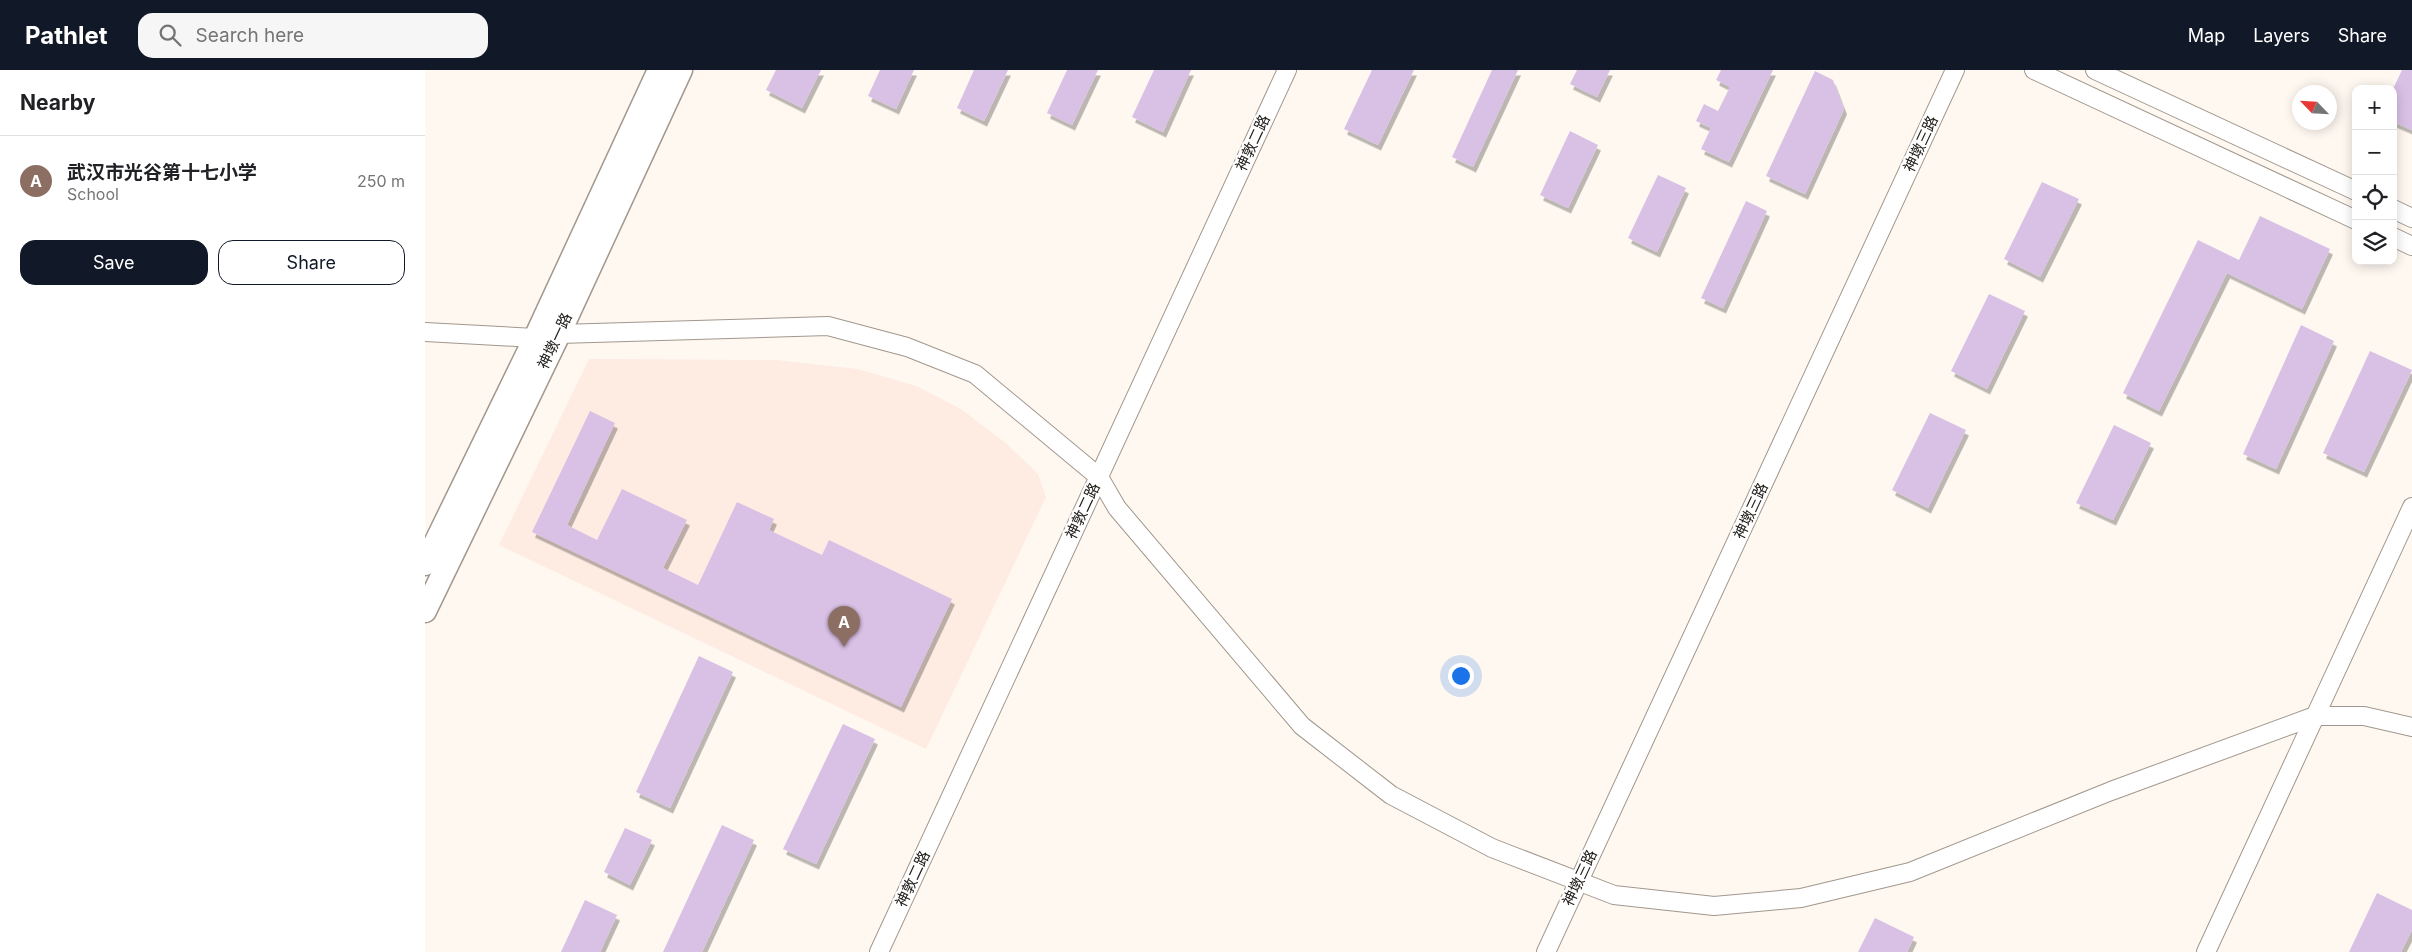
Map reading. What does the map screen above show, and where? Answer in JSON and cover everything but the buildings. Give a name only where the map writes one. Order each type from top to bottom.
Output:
[{"type":"main road","name":"神墩一路","points":[[425,564],[535,338],[659,70]]},
{"type":"main road","name":"神墩一路","points":[[425,611],[559,334],[681,70]]},
{"type":"street","name":"神敦二路","points":[[879,952],[1287,70]]},
{"type":"street","name":"神墩三路","points":[[1546,952],[1955,70]]},
{"type":"street","points":[[2034,70],[2352,218]]},
{"type":"street","points":[[2095,70],[2352,189]]},
{"type":"street","points":[[2397,211],[2412,218]]},
{"type":"street","points":[[2397,239],[2412,246]]},
{"type":"street","points":[[425,332],[535,338],[559,334],[828,326],[907,347],[975,374],[1099,478],[1117,508],[1302,726],[1391,795],[1492,848],[1614,895],[1714,906],[1801,898],[1910,872],[2111,792],[2315,716],[2364,716],[2412,727]]},
{"type":"street","points":[[2206,952],[2412,507]]},
{"type":"shaded area","points":[[589,359],[776,360],[858,369],[916,386],[961,409],[1007,444],[1038,474],[1046,497],[926,749],[499,545]]},
{"type":"place","name":"武汉市光谷第十七小学","points":[[844,647]]}]
